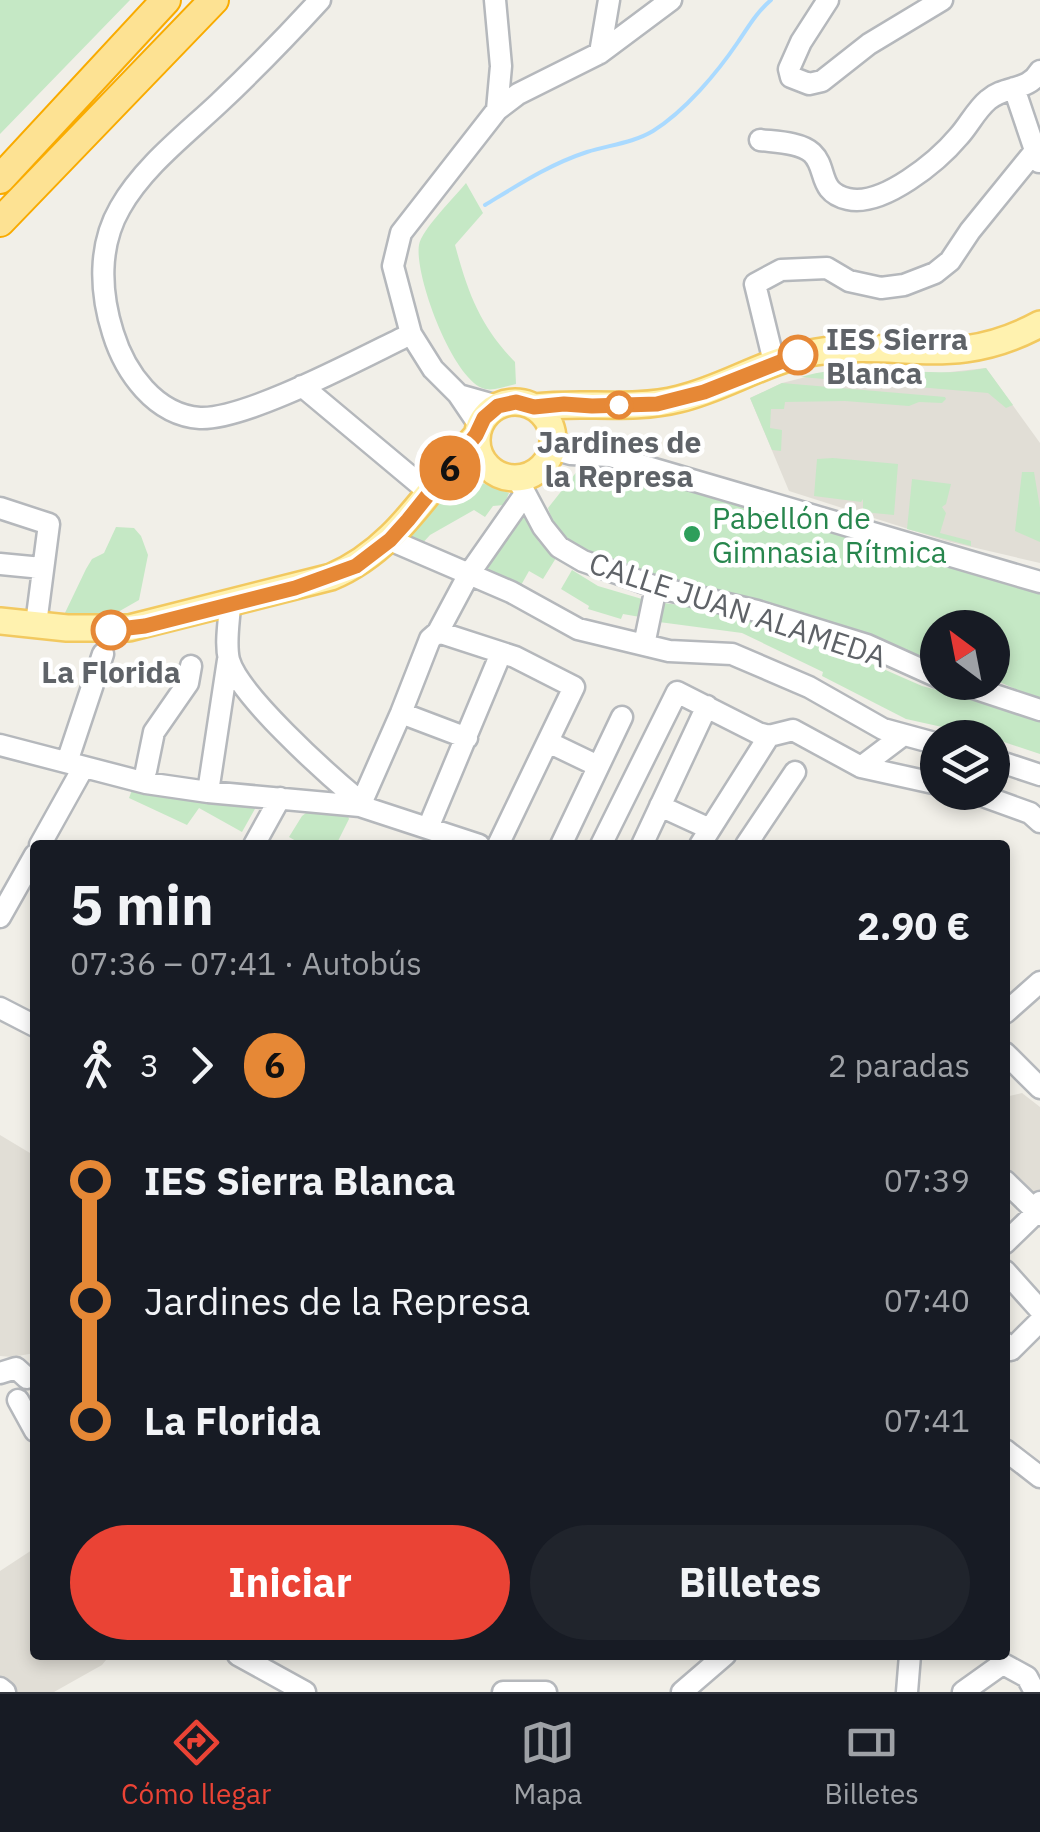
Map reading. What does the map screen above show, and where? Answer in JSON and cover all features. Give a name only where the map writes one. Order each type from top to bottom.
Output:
[{"type":"highway","points":[[0,179],[166,0]]},
{"type":"highway","points":[[0,222],[214,0]]},
{"type":"highway","points":[[0,155],[71,102]]},
{"type":"main road","points":[[0,621],[129,628],[332,578],[356,566],[390,540],[498,406],[516,402],[534,407],[678,400],[798,355],[843,350],[966,351],[1004,341],[1040,324]]},
{"type":"main road","points":[[436,486],[475,468],[490,469],[521,486],[542,467],[566,418],[592,406]]},
{"type":"main road","points":[[534,407],[548,420],[553,441]]},
{"type":"main road","points":[[478,430],[479,452],[490,469]]},
{"type":"street","points":[[320,0],[262,63],[128,194],[108,234],[103,278],[108,317],[128,370],[149,394],[174,411],[204,418],[223,416],[420,340]]},
{"type":"street","points":[[495,0],[501,66],[496,110]]},
{"type":"street","points":[[600,53],[609,0]]},
{"type":"street","points":[[478,430],[451,387],[433,370],[420,340],[400,276],[396,247],[401,233],[496,110],[518,94],[600,53],[671,0]]},
{"type":"street","points":[[828,0],[800,42],[788,69],[791,76],[809,84],[822,82],[870,44],[942,0]]},
{"type":"street","points":[[760,140],[806,150],[816,158],[828,188],[851,200],[866,199],[912,178],[957,138],[985,102],[1003,90],[1028,85],[1040,71]]},
{"type":"street","points":[[774,362],[756,284],[781,270],[826,268],[850,281],[880,288],[904,285],[950,261],[970,231],[1037,157],[1014,88]]},
{"type":"street","points":[[400,276],[412,297],[420,340]]},
{"type":"street","points":[[302,386],[389,461],[436,486]]},
{"type":"street","points":[[451,387],[498,406]]},
{"type":"street","points":[[553,441],[572,454],[610,456],[1040,582]]},
{"type":"street","points":[[360,806],[402,714],[430,639],[438,632],[521,486]]},
{"type":"street","name":"CALLE JUAN ALAMEDA","points":[[521,486],[559,548],[582,561],[867,646],[920,669]]},
{"type":"street","points":[[0,508],[49,524],[36,624]]},
{"type":"street","points":[[390,540],[510,592],[578,629],[669,651],[732,654],[809,687],[902,736],[920,740]]},
{"type":"street","points":[[0,564],[42,568]]},
{"type":"street","points":[[644,646],[656,586]]},
{"type":"street","points":[[208,792],[229,658],[230,605]]},
{"type":"street","points":[[438,632],[501,653],[568,684]]},
{"type":"street","points":[[428,828],[501,653]]},
{"type":"street","points":[[42,840],[76,760],[102,654]]},
{"type":"street","points":[[229,658],[241,683],[360,806]]},
{"type":"street","points":[[146,771],[154,732],[188,683],[191,666]]},
{"type":"street","points":[[500,840],[548,742],[568,684]]},
{"type":"street","points":[[484,840],[568,684]]},
{"type":"street","points":[[603,840],[677,692],[769,736],[793,730],[862,767],[920,780]]},
{"type":"street","points":[[1010,700],[1040,710]]},
{"type":"street","points":[[644,840],[708,706]]},
{"type":"street","points":[[402,714],[467,738]]},
{"type":"street","points":[[563,840],[622,716]]},
{"type":"street","points":[[660,806],[705,837],[769,736]]},
{"type":"street","points":[[862,767],[902,736]]},
{"type":"street","points":[[548,742],[598,766]]},
{"type":"street","points":[[0,745],[208,792],[360,806],[465,840]]},
{"type":"street","points":[[1010,764],[1040,775]]},
{"type":"street","points":[[749,840],[795,772]]},
{"type":"street","points":[[318,801],[332,778]]},
{"type":"street","points":[[257,840],[284,799]]},
{"type":"street","points":[[267,840],[284,799]]},
{"type":"street","points":[[1010,806],[1030,813],[1040,822]]},
{"type":"street","points":[[0,916],[30,863]]},
{"type":"street","points":[[1010,1009],[1040,982]]},
{"type":"street","points":[[0,1008],[30,1023]]},
{"type":"street","points":[[1010,1058],[1036,1078]]},
{"type":"street","points":[[1010,1185],[1039,1210],[1010,1238]]},
{"type":"street","points":[[1010,1277],[1040,1310]]},
{"type":"street","points":[[1010,1349],[1040,1321]]},
{"type":"street","points":[[0,1374],[16,1368],[24,1389]]},
{"type":"street","points":[[1010,1454],[1040,1477]]},
{"type":"street","points":[[247,1660],[305,1692]]},
{"type":"street","points":[[682,1692],[719,1660]]},
{"type":"street","points":[[907,1692],[910,1660]]},
{"type":"street","points":[[963,1692],[1005,1665],[1028,1676],[1035,1692]]},
{"type":"street","points":[[504,1692],[546,1692]]},
{"type":"shaded area","points":[[986,368],[1040,443],[1040,563],[946,541],[789,491],[750,398],[782,383],[830,371],[941,373]]},
{"type":"shaded area","points":[[1022,1093],[1040,1107],[1040,1193],[1036,1197],[1010,1169],[1010,1096]]},
{"type":"shaded area","points":[[0,1135],[30,1153],[30,1354],[0,1356]]},
{"type":"shaded area","points":[[30,1551],[30,1660],[106,1660],[102,1665],[54,1692],[16,1692],[0,1680],[0,1571]]},
{"type":"green space","points":[[0,0],[130,0],[0,134]]},
{"type":"green space","points":[[466,183],[483,213],[455,245],[477,308],[515,362],[516,384],[497,389],[485,389],[473,382],[460,367],[429,302],[419,259],[419,245],[426,231]]},
{"type":"green space","points":[[986,368],[1013,405],[1006,408],[988,393],[801,377],[847,370],[940,372]]},
{"type":"green space","points":[[782,383],[946,399],[942,403],[919,402],[909,406],[785,402],[784,409],[771,409],[770,428],[782,430],[781,451],[772,450],[750,398]]},
{"type":"green space","points":[[817,459],[898,464],[894,515],[863,512],[863,499],[861,502],[814,496]]},
{"type":"green space","points":[[582,465],[649,476],[1040,585],[1040,700],[1010,687],[1010,610],[920,610],[920,656],[572,549],[556,531],[548,508]]},
{"type":"green space","points":[[1022,472],[1034,472],[1040,542],[1015,531]]},
{"type":"green space","points":[[912,479],[951,484],[942,507],[946,513],[940,533],[971,541],[971,546],[907,529]]},
{"type":"green space","points":[[477,481],[509,493],[504,505],[493,506],[485,517],[474,510],[430,535],[419,547],[407,539],[462,482]]},
{"type":"green space","points":[[524,511],[539,542],[556,558],[543,579],[529,571],[520,587],[479,569]]},
{"type":"green space","points":[[116,527],[134,528],[148,555],[139,600],[111,616],[63,617],[86,569],[92,559],[104,553]]},
{"type":"green space","points":[[572,570],[598,586],[642,599],[640,617],[623,614],[621,619],[588,609],[589,606],[561,589]]},
{"type":"green space","points":[[664,603],[731,612],[799,632],[920,685],[920,700],[975,700],[1040,717],[1040,754],[1010,744],[1010,720],[906,719],[822,676],[823,672],[742,633],[659,622]]},
{"type":"green space","points":[[132,790],[256,807],[242,832],[199,808],[187,825],[129,798]]},
{"type":"green space","points":[[310,810],[349,819],[338,840],[294,840],[289,837]]},
{"type":"waterway","points":[[485,205],[560,163],[637,138],[665,123],[710,79],[771,0]]},
{"type":"bus line","name":"6","points":[[111,630],[145,626],[295,588],[332,578],[356,566],[390,540],[408,520],[476,435],[490,410],[498,406],[516,402],[534,407],[657,404],[704,392],[798,355]]},
{"type":"place","name":"IES Sierra Blanca","points":[[798,355]]},
{"type":"place","name":"Jardines de la Represa","points":[[619,405]]},
{"type":"place","name":"Pabellón de Gimnasia Rítmica","points":[[692,534]]},
{"type":"place","name":"La Florida","points":[[111,630]]}]
